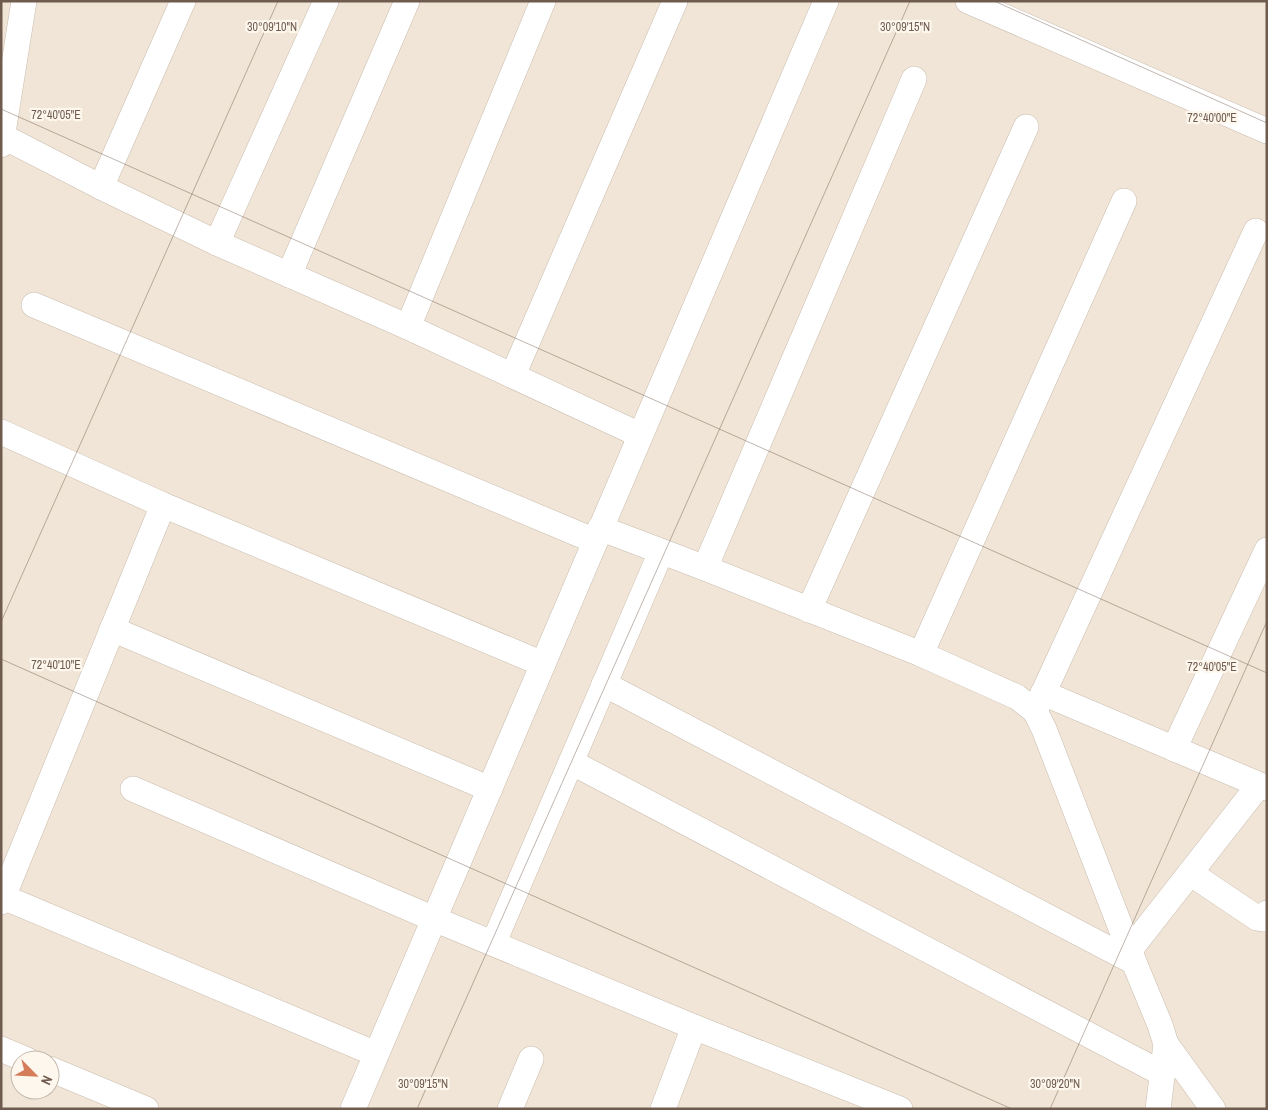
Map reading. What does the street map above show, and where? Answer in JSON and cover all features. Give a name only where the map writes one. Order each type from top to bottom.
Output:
[{"type":"street","points":[[24,1],[2,140],[217,243],[408,327],[640,435]]},
{"type":"street","points":[[101,186],[183,1]]},
{"type":"street","points":[[217,243],[326,1]]},
{"type":"street","points":[[289,276],[407,1]]},
{"type":"street","points":[[408,327],[543,1]]},
{"type":"street","points":[[512,375],[675,1]]},
{"type":"street","points":[[353,1109],[826,1]]},
{"type":"street","points":[[968,1],[1267,131]]},
{"type":"street","points":[[705,568],[914,79]]},
{"type":"street","points":[[809,610],[1026,127]]},
{"type":"street","points":[[921,654],[1124,200]]},
{"type":"street","points":[[1213,1109],[1166,1044],[1158,1019],[1044,729],[1039,702],[1256,231]]},
{"type":"street","points":[[34,306],[597,535],[661,552],[705,568],[921,654],[1017,698],[1039,702],[1174,749],[1263,787],[1190,873],[1132,956]]},
{"type":"street","points":[[1,432],[163,505],[543,664]]},
{"type":"street","points":[[163,505],[2,900],[376,1054]]},
{"type":"street","points":[[1174,749],[1267,550]]},
{"type":"street","points":[[494,942],[661,552]]},
{"type":"street","points":[[112,629],[490,789]]},
{"type":"street","points":[[604,684],[1132,956]]},
{"type":"street","points":[[571,762],[1163,1074]]},
{"type":"street","points":[[133,789],[434,919],[494,942],[694,1027],[864,1103],[900,1109]]},
{"type":"street","points":[[1190,873],[1257,918],[1262,919],[1267,913]]},
{"type":"street","points":[[663,1109],[694,1027]]},
{"type":"street","points":[[1158,1109],[1166,1044]]},
{"type":"street","points":[[510,1109],[531,1059]]},
{"type":"street","points":[[60,1073],[146,1109]]},
{"type":"shaded area","points":[[1,1],[1267,1],[1267,1109],[1,1109]]}]
